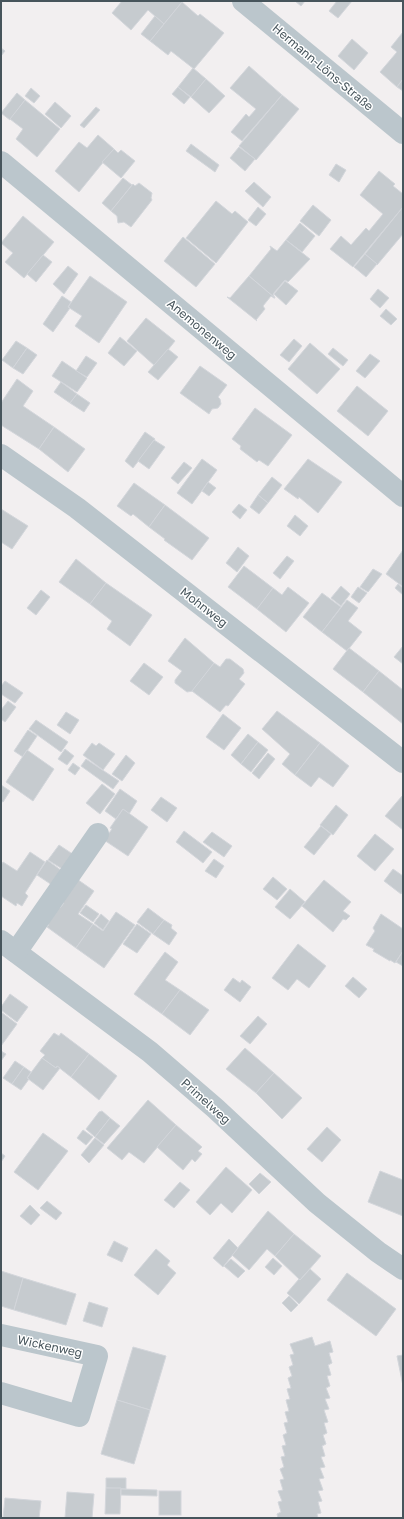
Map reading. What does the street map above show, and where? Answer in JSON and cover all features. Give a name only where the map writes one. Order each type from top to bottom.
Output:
[{"type":"street","name":"Hermann-Löns-Straße","points":[[243,1],[403,133]]},
{"type":"street","name":"Anemonenweg","points":[[1,162],[403,496]]},
{"type":"street","name":"Mohnweg","points":[[1,455],[77,508],[403,762]]},
{"type":"street","points":[[8,946],[98,834]]},
{"type":"street","name":"Primelweg","points":[[8,946],[150,1052],[215,1108],[317,1203],[378,1252],[403,1269]]},
{"type":"street","name":"Wickenweg","points":[[1,1335],[97,1356],[79,1416],[1,1393]]},
{"type":"building","points":[[122,1],[182,2],[164,24],[148,10],[131,30],[112,13]]},
{"type":"building","points":[[295,1],[305,1],[301,6]]},
{"type":"building","points":[[337,1],[352,1],[338,18],[329,11]]},
{"type":"building","points":[[182,2],[198,16],[200,14],[224,33],[194,69],[171,51],[168,55],[150,41]]},
{"type":"building","points":[[155,16],[164,24],[150,41],[141,34]]},
{"type":"building","points":[[403,32],[403,79],[397,87],[380,72],[397,52],[391,47]]},
{"type":"building","points":[[352,39],[368,53],[354,70],[338,56]]},
{"type":"building","points":[[1,48],[5,51],[1,56]]},
{"type":"building","points":[[249,66],[282,95],[242,141],[231,132],[246,114],[249,117],[256,109],[230,88]]},
{"type":"building","points":[[193,68],[206,79],[191,97],[178,87]]},
{"type":"building","points":[[206,79],[225,96],[209,113],[191,97]]},
{"type":"building","points":[[403,79],[403,91],[397,87]]},
{"type":"building","points":[[178,87],[190,97],[184,104],[172,94]]},
{"type":"building","points":[[31,88],[40,96],[34,103],[25,96]]},
{"type":"building","points":[[17,93],[25,100],[10,120],[1,113]]},
{"type":"building","points":[[282,95],[299,109],[256,160],[239,146]]},
{"type":"building","points":[[25,100],[60,129],[37,157],[16,139],[23,129],[10,119]]},
{"type":"building","points":[[55,102],[71,116],[61,128],[45,114]]},
{"type":"building","points":[[96,107],[100,110],[84,128],[80,125]]},
{"type":"building","points":[[98,135],[114,149],[79,192],[55,171],[79,142],[87,148]]},
{"type":"building","points":[[191,144],[219,165],[215,172],[186,151]]},
{"type":"building","points":[[239,147],[255,159],[245,171],[230,158]]},
{"type":"building","points":[[114,149],[118,153],[121,150],[135,161],[121,178],[102,162]]},
{"type":"building","points":[[336,164],[346,170],[339,182],[329,175]]},
{"type":"building","points":[[379,171],[395,184],[393,186],[403,194],[403,207],[353,267],[330,249],[341,236],[351,245],[366,228],[369,231],[383,214],[360,195]]},
{"type":"building","points":[[123,178],[132,185],[111,211],[102,203]]},
{"type":"building","points":[[254,182],[271,197],[263,207],[245,191]]},
{"type":"building","points":[[139,183],[152,193],[152,200],[131,227],[124,222],[118,223],[117,216],[111,211],[133,184],[135,186]]},
{"type":"building","points":[[216,201],[232,214],[235,211],[248,222],[216,263],[186,238]]},
{"type":"building","points":[[313,205],[331,220],[319,236],[300,221]]},
{"type":"building","points":[[258,207],[266,214],[256,226],[248,220]]},
{"type":"building","points":[[403,207],[403,234],[377,265],[365,254]]},
{"type":"building","points":[[23,216],[54,242],[24,278],[5,262],[13,253],[1,243]]},
{"type":"building","points":[[300,223],[315,236],[302,252],[286,240]]},
{"type":"building","points":[[183,237],[215,264],[196,287],[164,261]]},
{"type":"building","points":[[286,240],[310,259],[288,282],[285,280],[273,294],[275,298],[249,276],[271,249],[270,246],[277,251]]},
{"type":"building","points":[[365,254],[377,264],[366,277],[354,267]]},
{"type":"building","points":[[43,255],[52,262],[36,282],[27,274]]},
{"type":"building","points":[[68,266],[78,274],[64,294],[53,284]]},
{"type":"building","points":[[90,276],[127,302],[99,343],[75,326],[82,316],[68,307]]},
{"type":"building","points":[[249,276],[275,298],[271,296],[263,306],[265,309],[256,320],[257,321],[227,297],[230,298]]},
{"type":"building","points":[[285,281],[298,291],[286,305],[274,294]]},
{"type":"building","points":[[378,289],[389,298],[380,308],[370,299]]},
{"type":"building","points":[[62,296],[71,302],[68,307],[70,308],[53,332],[43,324]]},
{"type":"building","points":[[386,309],[397,319],[391,325],[380,316]]},
{"type":"building","points":[[146,318],[175,341],[155,366],[127,341]]},
{"type":"building","points":[[120,337],[137,351],[124,366],[108,353]]},
{"type":"building","points":[[294,339],[302,346],[289,362],[280,355]]},
{"type":"building","points":[[16,341],[27,348],[13,368],[2,360]]},
{"type":"building","points":[[310,343],[340,369],[317,394],[288,369]]},
{"type":"building","points":[[27,348],[37,355],[23,374],[13,368]]},
{"type":"building","points":[[333,348],[348,360],[343,366],[328,354]]},
{"type":"building","points":[[168,349],[178,357],[158,380],[148,372]]},
{"type":"building","points":[[370,354],[380,361],[365,378],[356,371]]},
{"type":"building","points":[[86,356],[97,363],[87,377],[76,371]]},
{"type":"building","points":[[62,361],[87,378],[77,392],[52,376]]},
{"type":"building","points":[[200,366],[227,385],[218,397],[221,404],[218,408],[212,409],[209,414],[180,393]]},
{"type":"building","points":[[17,379],[33,391],[23,406],[54,427],[39,449],[1,425],[1,403]]},
{"type":"building","points":[[61,382],[77,394],[70,403],[54,392]]},
{"type":"building","points":[[357,386],[388,411],[368,436],[337,411]]},
{"type":"building","points":[[77,394],[90,403],[84,412],[70,403]]},
{"type":"building","points":[[255,408],[292,435],[268,466],[259,460],[257,462],[240,449],[241,446],[232,439]]},
{"type":"building","points":[[54,427],[85,449],[68,472],[39,449]]},
{"type":"building","points":[[145,432],[155,439],[133,468],[125,461]]},
{"type":"building","points":[[154,440],[165,447],[149,469],[138,461]]},
{"type":"building","points":[[202,459],[217,470],[192,504],[177,493]]},
{"type":"building","points":[[308,459],[342,482],[318,513],[299,497],[298,499],[284,489]]},
{"type":"building","points":[[184,462],[192,468],[178,484],[171,478]]},
{"type":"building","points":[[272,477],[282,485],[268,503],[258,495]]},
{"type":"building","points":[[208,482],[216,488],[209,496],[202,491]]},
{"type":"building","points":[[134,483],[165,505],[149,527],[133,514],[131,516],[117,506]]},
{"type":"building","points":[[258,495],[268,503],[259,514],[250,507]]},
{"type":"building","points":[[239,504],[247,510],[240,519],[232,512]]},
{"type":"building","points":[[165,505],[209,538],[192,560],[149,527]]},
{"type":"building","points":[[1,509],[28,526],[12,549],[1,542]]},
{"type":"building","points":[[295,515],[308,526],[300,536],[287,526]]},
{"type":"building","points":[[238,547],[249,556],[237,572],[226,563]]},
{"type":"building","points":[[403,550],[403,584],[402,586],[386,574]]},
{"type":"building","points":[[287,556],[294,561],[280,579],[273,573]]},
{"type":"building","points":[[76,559],[106,583],[90,604],[59,582]]},
{"type":"building","points":[[244,566],[273,588],[257,609],[228,587]]},
{"type":"building","points":[[373,569],[382,574],[368,592],[360,587]]},
{"type":"building","points":[[106,583],[152,615],[130,646],[107,629],[112,621],[90,604]]},
{"type":"building","points":[[398,584],[403,588],[403,595],[395,588]]},
{"type":"building","points":[[341,586],[350,594],[341,606],[331,598]]},
{"type":"building","points":[[288,587],[309,603],[286,632],[257,609],[273,588],[282,595]]},
{"type":"building","points":[[358,587],[367,593],[359,603],[351,597]]},
{"type":"building","points":[[41,590],[50,597],[36,615],[27,608]]},
{"type":"building","points":[[322,593],[341,607],[322,632],[303,617]]},
{"type":"building","points":[[347,600],[358,608],[348,621],[362,632],[347,651],[322,632]]},
{"type":"building","points":[[185,638],[214,663],[193,691],[187,692],[175,683],[175,680],[182,671],[168,661]]},
{"type":"building","points":[[403,646],[403,664],[394,657]]},
{"type":"building","points":[[349,648],[379,671],[363,692],[333,669]]},
{"type":"building","points":[[226,659],[230,659],[243,669],[244,673],[239,679],[245,684],[228,706],[226,705],[220,712],[192,691],[214,663],[220,667]]},
{"type":"building","points":[[144,663],[163,677],[149,695],[130,681]]},
{"type":"building","points":[[379,671],[403,690],[403,724],[363,692]]},
{"type":"building","points":[[5,681],[23,693],[15,703],[1,694],[1,686]]},
{"type":"building","points":[[8,701],[16,707],[5,722],[1,719],[1,710]]},
{"type":"building","points":[[277,711],[320,743],[295,775],[282,764],[290,754],[262,729]]},
{"type":"building","points":[[66,712],[79,720],[70,734],[57,725]]},
{"type":"building","points":[[223,714],[241,728],[224,750],[206,737]]},
{"type":"building","points":[[36,720],[68,742],[61,752],[29,729]]},
{"type":"building","points":[[28,730],[37,736],[23,757],[14,751]]},
{"type":"building","points":[[248,734],[258,742],[241,764],[231,755]]},
{"type":"building","points":[[258,742],[268,750],[251,772],[241,764]]},
{"type":"building","points":[[92,743],[96,746],[99,743],[115,754],[103,770],[83,755]]},
{"type":"building","points":[[320,743],[349,766],[333,787],[319,777],[311,787],[295,775]]},
{"type":"building","points":[[65,749],[74,756],[67,765],[58,759]]},
{"type":"building","points":[[27,750],[54,769],[33,801],[6,782]]},
{"type":"building","points":[[268,753],[275,759],[259,779],[252,773]]},
{"type":"building","points":[[126,755],[135,763],[122,781],[112,774]]},
{"type":"building","points":[[86,759],[119,781],[113,789],[81,766]]},
{"type":"building","points":[[73,763],[80,768],[75,775],[68,770]]},
{"type":"building","points":[[102,784],[115,794],[100,814],[86,803]]},
{"type":"building","points":[[1,785],[10,791],[3,802],[1,801]]},
{"type":"building","points":[[120,789],[137,801],[129,814],[123,809],[116,819],[105,811]]},
{"type":"building","points":[[403,796],[403,830],[385,816]]},
{"type":"building","points":[[161,797],[177,808],[167,822],[151,810]]},
{"type":"building","points":[[336,805],[348,815],[333,835],[320,825]]},
{"type":"building","points":[[123,809],[148,827],[128,856],[104,840]]},
{"type":"building","points":[[321,826],[331,834],[314,855],[304,847]]},
{"type":"building","points":[[184,831],[212,852],[203,863],[176,842]]},
{"type":"building","points":[[212,832],[232,846],[224,857],[203,842]]},
{"type":"building","points":[[375,834],[394,849],[375,871],[357,856]]},
{"type":"building","points":[[59,845],[74,855],[64,870],[48,860]]},
{"type":"building","points":[[30,852],[45,862],[25,893],[28,896],[22,906],[17,903],[16,906],[1,896],[1,865],[3,862],[17,871]]},
{"type":"building","points":[[214,859],[224,866],[216,878],[205,871]]},
{"type":"building","points":[[47,860],[62,871],[52,885],[37,875]]},
{"type":"building","points":[[393,869],[403,876],[403,891],[401,894],[384,881]]},
{"type":"building","points":[[74,877],[94,891],[78,914],[93,924],[76,948],[47,927],[49,925],[44,921],[56,905],[60,908],[64,903],[59,899]]},
{"type":"building","points":[[273,877],[287,889],[277,900],[263,889]]},
{"type":"building","points":[[324,880],[351,902],[343,911],[350,916],[346,920],[343,919],[333,932],[302,906]]},
{"type":"building","points":[[290,889],[305,902],[290,919],[275,907]]},
{"type":"building","points":[[86,905],[99,914],[93,922],[80,913]]},
{"type":"building","points":[[148,908],[164,920],[153,934],[137,922]]},
{"type":"building","points":[[116,912],[135,925],[104,968],[76,948],[93,924],[103,931]]},
{"type":"building","points":[[101,914],[109,921],[103,930],[94,923]]},
{"type":"building","points":[[381,914],[403,929],[403,951],[395,963],[373,951],[374,949],[366,945],[375,931],[373,928]]},
{"type":"building","points":[[164,920],[172,925],[171,928],[177,933],[169,945],[153,934]]},
{"type":"building","points":[[137,924],[151,934],[137,953],[123,944]]},
{"type":"building","points":[[298,944],[326,966],[309,988],[297,979],[288,990],[272,978]]},
{"type":"building","points":[[403,951],[403,966],[396,962]]},
{"type":"building","points":[[165,952],[178,962],[165,980],[180,990],[162,1014],[134,994]]},
{"type":"building","points":[[353,977],[367,989],[359,998],[345,986]]},
{"type":"building","points":[[233,978],[240,983],[242,980],[251,987],[240,1002],[224,990]]},
{"type":"building","points":[[180,990],[209,1010],[190,1035],[162,1014]]},
{"type":"building","points":[[10,994],[28,1007],[17,1022],[1,1010],[1,1007]]},
{"type":"building","points":[[1,1012],[17,1024],[1,1046]]},
{"type":"building","points":[[258,1016],[267,1024],[250,1044],[240,1036]]},
{"type":"building","points":[[54,1033],[59,1036],[61,1033],[89,1054],[71,1077],[57,1066],[56,1068],[42,1058],[45,1055],[40,1051]]},
{"type":"building","points":[[245,1048],[274,1073],[256,1093],[226,1069]]},
{"type":"building","points":[[1,1051],[6,1054],[1,1061]]},
{"type":"building","points":[[89,1054],[117,1076],[99,1100],[71,1077]]},
{"type":"building","points":[[42,1058],[56,1068],[57,1066],[60,1068],[43,1090],[27,1078]]},
{"type":"building","points":[[15,1061],[24,1067],[12,1084],[3,1078]]},
{"type":"building","points":[[24,1067],[31,1072],[27,1078],[29,1079],[21,1090],[12,1084]]},
{"type":"building","points":[[274,1073],[302,1098],[282,1119],[256,1093]]},
{"type":"building","points":[[148,1100],[176,1125],[144,1163],[129,1152],[122,1160],[107,1148]]},
{"type":"building","points":[[102,1111],[110,1118],[95,1137],[86,1129],[99,1112]]},
{"type":"building","points":[[110,1118],[120,1126],[104,1144],[95,1137]]},
{"type":"building","points":[[176,1125],[202,1147],[198,1151],[202,1154],[195,1162],[192,1159],[183,1170],[157,1147]]},
{"type":"building","points":[[327,1127],[341,1140],[322,1162],[307,1149]]},
{"type":"building","points":[[83,1130],[93,1137],[86,1145],[77,1138]]},
{"type":"building","points":[[43,1133],[68,1151],[38,1190],[14,1172]]},
{"type":"building","points":[[95,1138],[104,1145],[89,1163],[81,1155]]},
{"type":"building","points":[[1,1153],[5,1156],[1,1162]]},
{"type":"building","points":[[226,1167],[252,1190],[232,1213],[221,1203],[210,1215],[196,1202]]},
{"type":"building","points":[[380,1171],[403,1180],[403,1216],[368,1202]]},
{"type":"building","points":[[260,1173],[271,1182],[259,1194],[249,1184]]},
{"type":"building","points":[[180,1182],[190,1190],[174,1208],[164,1200]]},
{"type":"building","points":[[47,1201],[62,1213],[56,1220],[40,1208]]},
{"type":"building","points":[[30,1205],[40,1215],[31,1225],[20,1216]]},
{"type":"building","points":[[268,1211],[294,1234],[275,1256],[267,1249],[249,1270],[232,1255]]},
{"type":"building","points":[[294,1234],[321,1256],[300,1280],[275,1256]]},
{"type":"building","points":[[229,1239],[238,1248],[223,1267],[213,1258]]},
{"type":"building","points":[[114,1241],[128,1248],[122,1262],[107,1255]]},
{"type":"building","points":[[156,1249],[170,1261],[167,1265],[176,1273],[158,1295],[134,1275]]},
{"type":"building","points":[[273,1258],[282,1266],[274,1275],[265,1267]]},
{"type":"building","points":[[231,1259],[245,1271],[238,1278],[224,1266]]},
{"type":"building","points":[[310,1269],[321,1279],[299,1304],[287,1293]]},
{"type":"building","points":[[1,1271],[23,1278],[14,1310],[1,1306]]},
{"type":"building","points":[[347,1273],[396,1309],[376,1336],[327,1300]]},
{"type":"building","points":[[23,1278],[76,1294],[66,1325],[14,1310]]},
{"type":"building","points":[[289,1296],[298,1305],[291,1312],[282,1303]]},
{"type":"building","points":[[89,1302],[108,1308],[102,1327],[83,1321]]},
{"type":"building","points":[[312,1337],[315,1346],[330,1341],[333,1352],[329,1353],[332,1363],[328,1365],[331,1375],[327,1376],[330,1386],[326,1388],[330,1398],[325,1399],[329,1409],[324,1410],[328,1422],[324,1423],[327,1433],[323,1435],[326,1444],[322,1446],[325,1456],[321,1457],[325,1467],[320,1468],[324,1478],[319,1479],[323,1490],[318,1491],[322,1501],[318,1502],[321,1513],[317,1514],[318,1518],[278,1518],[277,1514],[281,1512],[278,1502],[282,1501],[278,1491],[283,1490],[280,1480],[284,1479],[280,1469],[284,1467],[281,1457],[285,1456],[282,1446],[286,1445],[283,1435],[287,1433],[284,1423],[288,1422],[285,1412],[289,1411],[286,1400],[290,1399],[287,1389],[291,1388],[288,1378],[292,1376],[289,1367],[293,1365],[290,1355],[294,1354],[290,1344]]},
{"type":"building","points":[[133,1347],[166,1356],[150,1410],[117,1400]]},
{"type":"building","points":[[403,1355],[403,1386],[397,1356]]},
{"type":"building","points":[[117,1400],[150,1410],[134,1464],[101,1454]]},
{"type":"building","points":[[106,1478],[126,1478],[126,1489],[106,1488]]},
{"type":"building","points":[[106,1488],[121,1488],[120,1514],[105,1514]]},
{"type":"building","points":[[121,1489],[157,1490],[157,1496],[121,1495]]},
{"type":"building","points":[[159,1491],[181,1491],[181,1515],[159,1515]]},
{"type":"building","points":[[67,1492],[94,1494],[92,1518],[65,1518]]},
{"type":"building","points":[[5,1498],[41,1501],[39,1518],[3,1518]]}]
